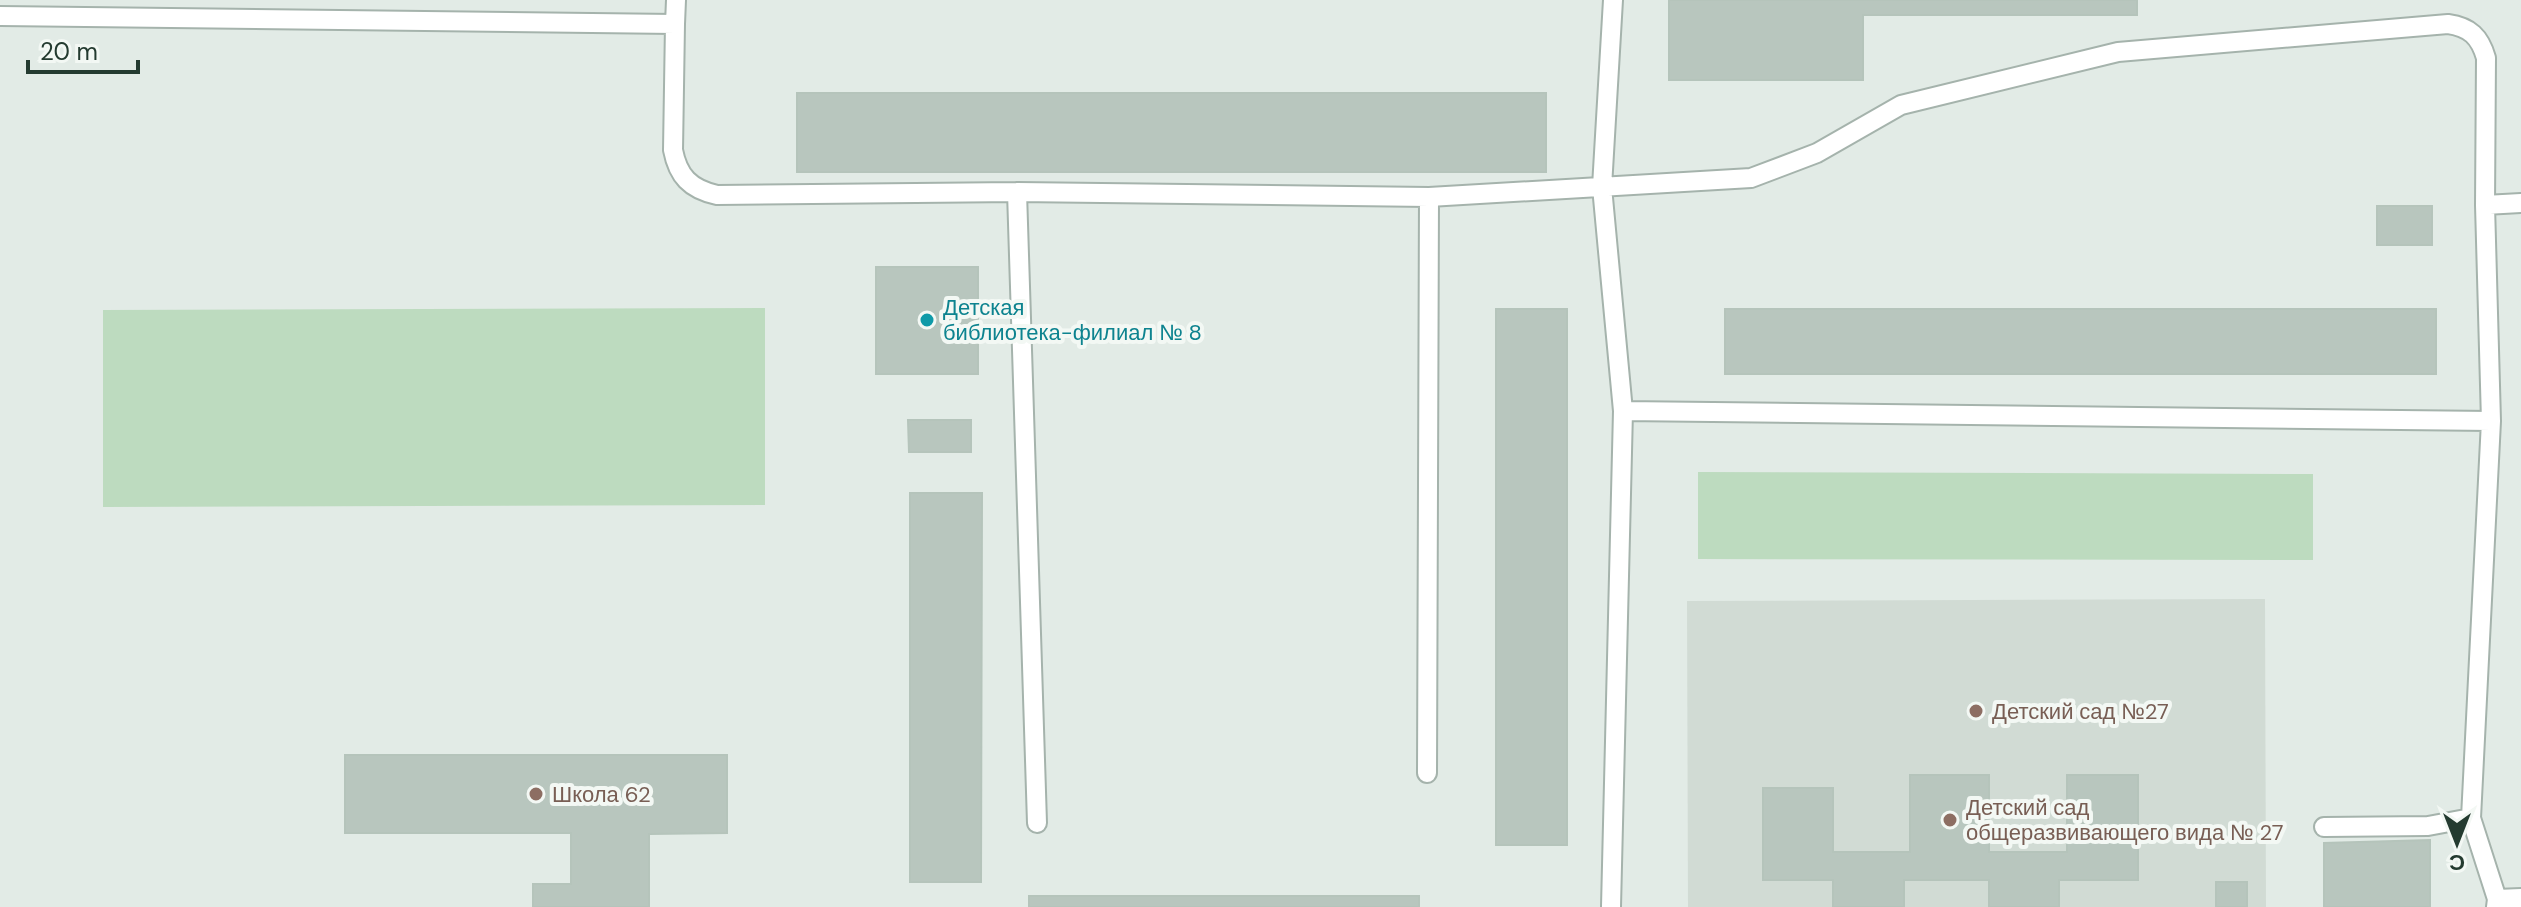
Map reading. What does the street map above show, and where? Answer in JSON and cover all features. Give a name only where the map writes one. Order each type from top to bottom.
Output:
[{"type":"lane","points":[[676,0],[673,150],[676,167],[685,181],[700,191],[717,195],[1017,192],[1429,197],[1751,178],[1817,153],[1901,105],[2118,52],[2448,24],[2462,26],[2482,44],[2486,58],[2485,205],[2491,421],[2471,818],[2496,903],[2521,898]]},
{"type":"lane","points":[[1611,907],[1623,411],[1602,187],[1613,0]]},
{"type":"lane","points":[[0,16],[675,24]]},
{"type":"lane","points":[[1017,192],[1037,823]]},
{"type":"lane","points":[[1427,773],[1429,197]]},
{"type":"lane","points":[[2485,205],[2521,203]]},
{"type":"lane","points":[[1623,411],[2491,421]]},
{"type":"lane","points":[[2324,827],[2428,826],[2471,818]]},
{"type":"shaded area","name":"Детский сад №27","points":[[2265,599],[2266,907],[1688,907],[1687,601]]},
{"type":"green space","points":[[765,308],[765,505],[103,507],[103,310]]},
{"type":"green space","points":[[1698,472],[2313,474],[2313,560],[1698,559]]},
{"type":"building","points":[[1669,0],[2137,0],[2137,15],[1863,15],[1863,80],[1669,80]]},
{"type":"building","points":[[797,93],[1546,93],[1546,172],[797,172]]},
{"type":"building","points":[[2377,206],[2432,206],[2432,245],[2377,245]]},
{"type":"building","name":"Детская библиотека-филиал № 8","points":[[876,267],[978,267],[978,374],[876,374]]},
{"type":"building","points":[[1496,309],[1567,309],[1567,845],[1496,845]]},
{"type":"building","points":[[1725,309],[2436,309],[2436,374],[1725,374]]},
{"type":"building","points":[[908,420],[971,420],[971,452],[909,452]]},
{"type":"building","points":[[910,493],[982,493],[981,882],[910,882]]},
{"type":"building","name":"Школа 62","points":[[345,755],[727,755],[727,833],[649,834],[649,907],[533,907],[533,884],[571,884],[571,833],[345,833]]},
{"type":"building","name":"Детский сад общеразвивающего вида № 27","points":[[1910,775],[1989,775],[1989,852],[2067,852],[2067,775],[2138,775],[2138,880],[2059,880],[2059,907],[1989,907],[1989,880],[1904,880],[1904,907],[1833,907],[1833,880],[1763,880],[1763,788],[1833,788],[1833,852],[1910,852]]},
{"type":"building","points":[[2430,840],[2430,907],[2324,907],[2324,843]]},
{"type":"building","points":[[2216,882],[2247,882],[2247,907],[2216,907]]},
{"type":"building","points":[[1029,896],[1419,896],[1419,907],[1029,907]]},
{"type":"place","name":"Детская библиотека-филиал № 8","points":[[927,320]]},
{"type":"place","name":"Детский сад №27","points":[[1976,711]]},
{"type":"place","name":"Школа 62","points":[[536,794]]},
{"type":"place","name":"Детский сад общеразвивающего вида № 27","points":[[1950,820]]}]
